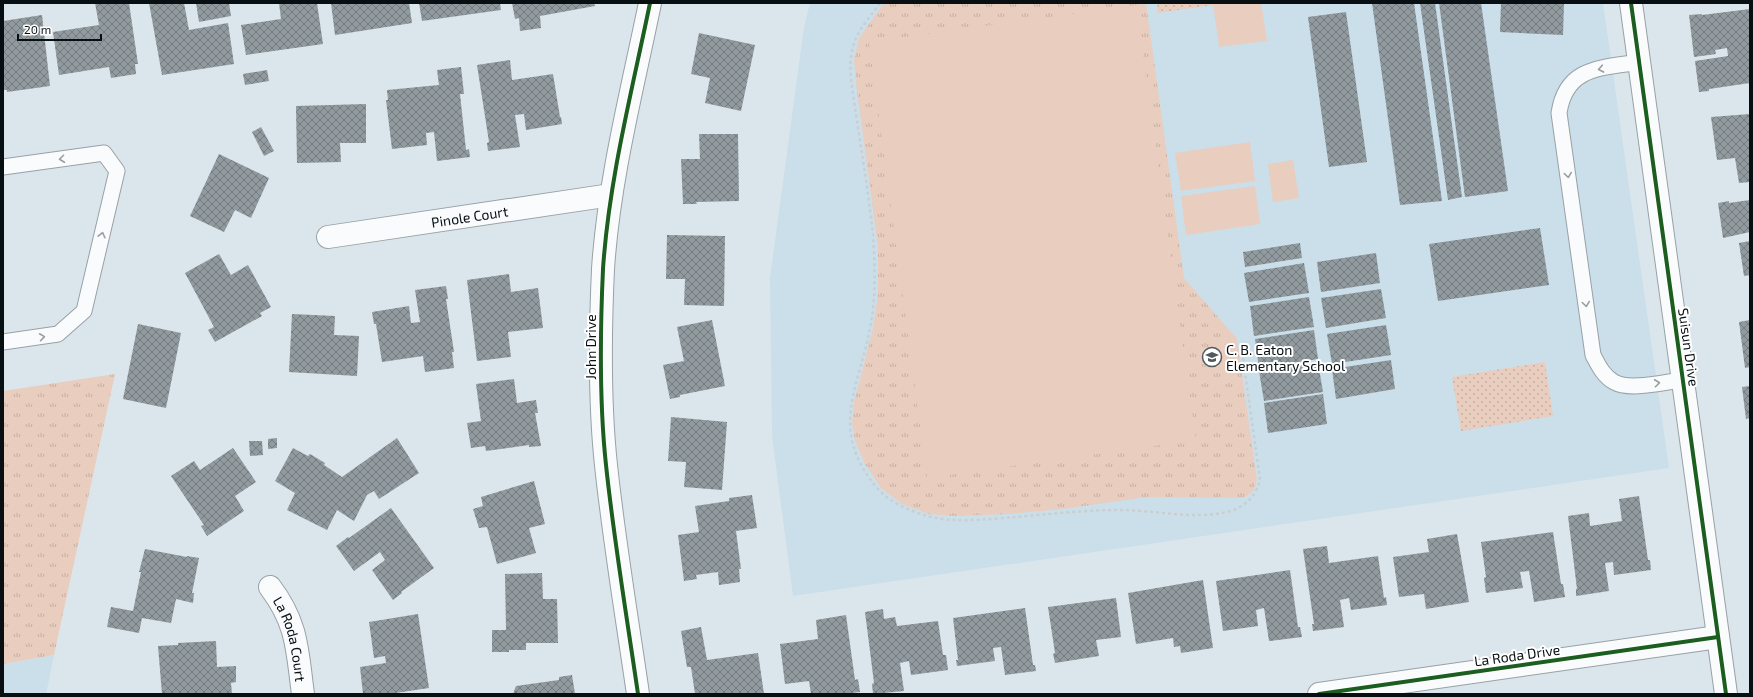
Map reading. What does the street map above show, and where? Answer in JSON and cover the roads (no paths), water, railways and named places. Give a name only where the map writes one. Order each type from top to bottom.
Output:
[{"type":"street","name":"John Drive","points":[[638,694],[606,465],[601,400],[601,328],[603,275],[611,195],[650,3]]},
{"type":"street","name":"Suisun Drive","points":[[1631,3],[1726,694]]},
{"type":"street","name":"Pinole Court","points":[[328,237],[611,195]]},
{"type":"street","name":"La Roda Court","points":[[270,587],[288,614],[295,633],[303,694]]},
{"type":"street","name":"La Roda Drive","points":[[1318,694],[1718,637]]},
{"type":"lane","points":[[1640,62],[1594,70],[1580,76],[1568,86],[1561,98],[1559,112],[1593,355],[1601,370],[1614,382],[1631,386],[1682,380]]},
{"type":"lane","points":[[3,167],[104,154],[117,171],[84,311],[58,334],[3,342]]},
{"type":"place","name":"C. B. Eaton Elementary School","points":[[1212,357]]}]
